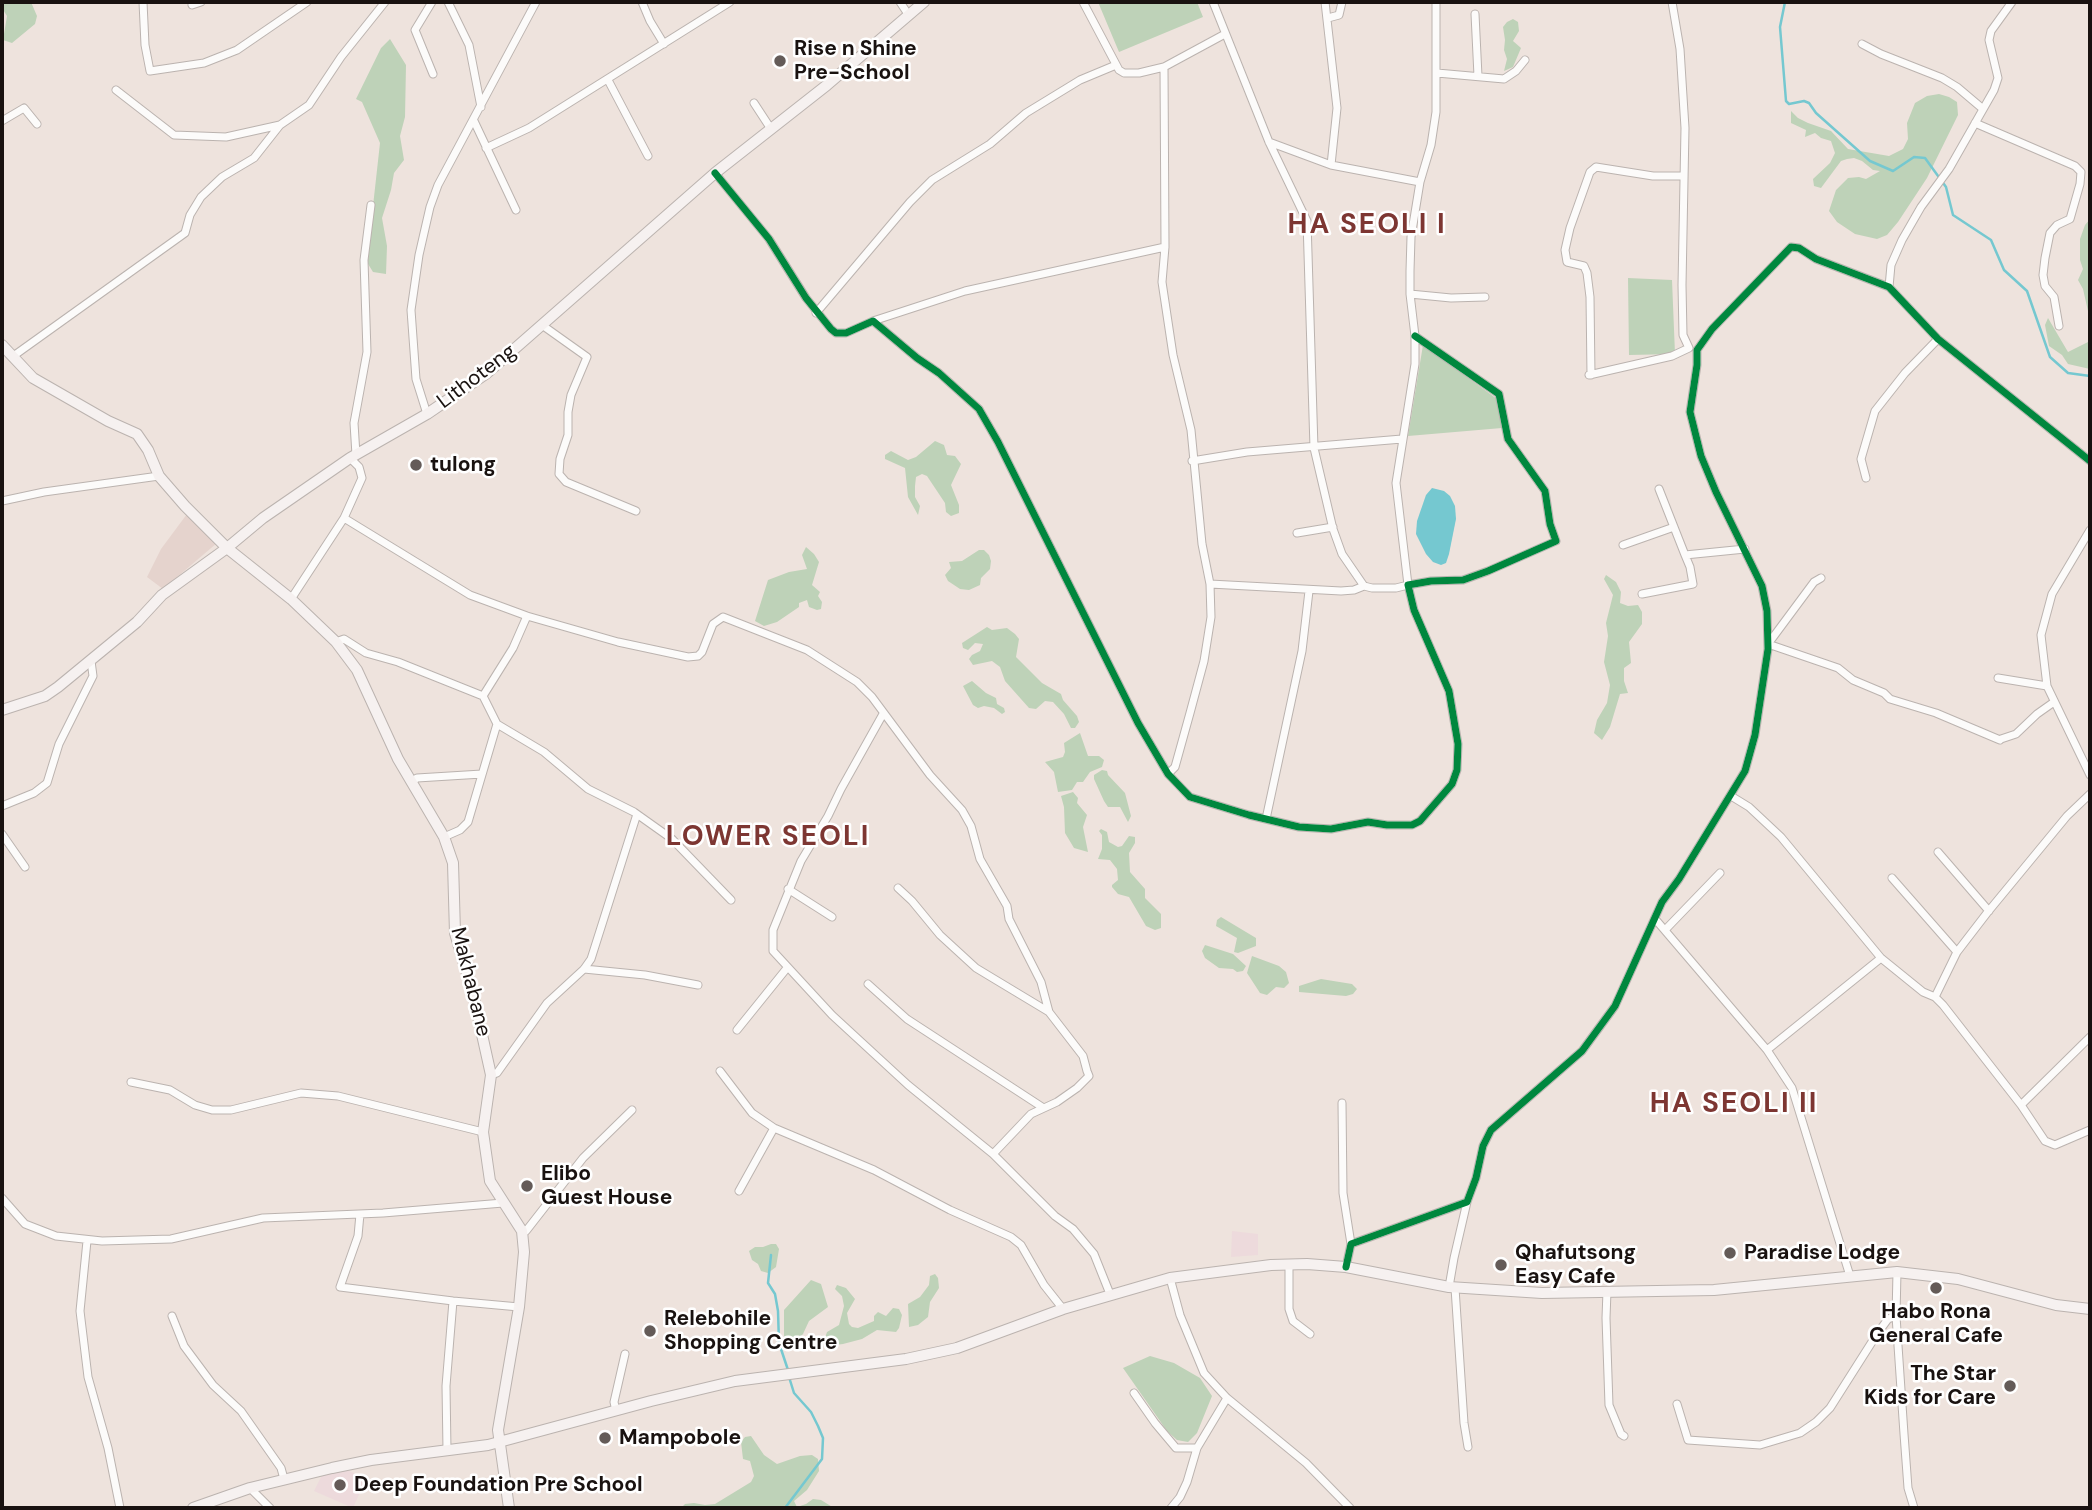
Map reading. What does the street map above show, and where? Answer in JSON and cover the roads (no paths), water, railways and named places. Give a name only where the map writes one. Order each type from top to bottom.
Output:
[{"type":"main road","name":"Lithoteng","points":[[2,710],[45,696],[137,622],[162,595],[263,518],[353,457],[427,414],[487,373],[715,173],[827,85],[924,2]]},
{"type":"main road","name":"Makhabane","points":[[2,345],[33,378],[108,421],[137,434],[148,450],[159,476],[227,548],[290,599],[336,642],[357,670],[398,759],[444,838],[453,863],[455,933],[473,994],[491,1075],[483,1132],[490,1181],[522,1231]]},
{"type":"main road","points":[[509,1508],[502,1442],[498,1430],[519,1307],[524,1252],[522,1231]]},
{"type":"main road","points":[[193,1508],[284,1479],[371,1460],[502,1442],[735,1381],[906,1359],[957,1348],[1063,1309],[1170,1278],[1289,1265],[1346,1268],[1452,1287],[1542,1293],[1714,1290],[1897,1272],[1958,1279],[2056,1305],[2090,1309]]},
{"type":"street","points":[[143,2],[146,55],[150,71],[204,63],[237,51],[307,2]]},
{"type":"street","points":[[192,5],[201,2]]},
{"type":"street","points":[[12,357],[185,233],[190,215],[201,197],[222,177],[254,158],[280,125],[309,105],[341,57],[385,2]]},
{"type":"street","points":[[432,2],[415,30],[433,74]]},
{"type":"street","points":[[448,2],[468,46],[481,107]]},
{"type":"street","points":[[427,414],[416,379],[411,310],[419,255],[438,185],[536,2]]},
{"type":"street","points":[[642,2],[664,44]]},
{"type":"street","points":[[486,148],[529,128],[730,2]]},
{"type":"street","points":[[900,2],[908,14]]},
{"type":"street","points":[[1083,2],[1116,65],[1124,73],[1139,73],[1164,67],[1225,34]]},
{"type":"street","points":[[1213,2],[1269,142],[1307,220],[1314,448],[1342,554],[1364,586]]},
{"type":"street","points":[[1325,2],[1337,108],[1331,165]]},
{"type":"street","points":[[1328,18],[1339,15],[1342,2]]},
{"type":"street","points":[[873,321],[939,373],[979,409],[1138,723],[1168,774],[1190,797],[1299,827],[1331,829],[1368,821],[1387,825],[1412,825],[1430,812],[1452,785],[1457,770],[1458,744],[1450,695],[1414,610],[1408,585],[1396,483],[1415,364],[1410,294],[1411,237],[1420,182],[1432,145],[1437,73],[1436,2]]},
{"type":"street","points":[[1468,1447],[1452,1287],[1454,1258],[1483,1146],[1491,1129],[1582,1051],[1615,1006],[1662,902],[1745,771],[1755,735],[1768,644],[1767,611],[1762,586],[1716,492],[1695,436],[1689,403],[1697,365],[1693,349],[1683,335],[1685,128],[1680,49],[1672,2]]},
{"type":"street","points":[[1889,287],[1891,265],[1898,247],[1921,207],[1949,169],[1998,78],[1989,40],[1991,31],[2011,2]]},
{"type":"street","points":[[1475,14],[1478,76]]},
{"type":"street","points":[[1862,44],[1942,78],[1983,109]]},
{"type":"street","points":[[1437,73],[1504,79],[1516,71],[1525,60]]},
{"type":"street","points":[[816,313],[910,202],[932,180],[990,144],[1026,113],[1080,80],[1116,65]]},
{"type":"street","points":[[1164,67],[1165,247],[1162,282],[1174,355],[1191,430],[1202,544],[1210,584],[1210,617],[1204,662],[1175,767],[1168,774]]},
{"type":"street","points":[[608,80],[648,156]]},
{"type":"street","points":[[116,90],[174,135],[226,137],[280,125]]},
{"type":"street","points":[[754,103],[771,129]]},
{"type":"street","points":[[2,121],[24,108],[37,124]]},
{"type":"street","points":[[474,121],[516,210]]},
{"type":"street","points":[[1975,123],[2075,166],[2081,172],[2070,219],[2057,225],[2050,233],[2045,258],[2045,286],[2054,297],[2059,326]]},
{"type":"street","points":[[1269,142],[1331,165],[1420,182]]},
{"type":"street","points":[[1684,176],[1653,176],[1596,167],[1590,172],[1566,239],[1565,250],[1567,262],[1584,267],[1587,273],[1590,296],[1588,375],[1693,349],[1791,247],[1799,248],[1816,259],[1889,287],[1938,339],[2090,461]]},
{"type":"street","points":[[715,173],[769,239],[786,270],[816,313],[836,333],[846,333],[873,321],[965,291],[1165,247]]},
{"type":"street","points":[[290,599],[344,518],[362,478],[353,457],[354,423],[367,352],[364,260],[370,205]]},
{"type":"street","points":[[1410,294],[1451,298],[1485,297]]},
{"type":"street","points":[[542,325],[587,357],[571,395],[568,435],[560,459],[559,474],[566,482],[636,511]]},
{"type":"street","points":[[1210,584],[1309,591],[1354,590],[1364,586],[1372,588],[1464,580],[1556,541],[1550,524],[1545,491],[1508,439],[1499,394],[1415,336]]},
{"type":"street","points":[[1866,478],[1861,459],[1875,411],[1905,373],[1938,339]]},
{"type":"street","points":[[1192,461],[1247,452],[1402,439]]},
{"type":"street","points":[[2,501],[44,492],[159,476]]},
{"type":"street","points":[[1642,594],[1693,584],[1690,567],[1658,489]]},
{"type":"street","points":[[344,518],[470,595],[527,616],[618,642],[688,657],[698,656],[702,652],[713,624],[723,617],[807,650],[857,682],[872,697],[930,775],[962,810],[971,826],[980,859],[1007,906],[1009,919],[1019,942],[1041,982],[1049,1012]]},
{"type":"street","points":[[1297,533],[1333,527]]},
{"type":"street","points":[[1623,545],[1674,527]]},
{"type":"street","points":[[2090,530],[2052,594],[2041,635],[2046,686],[2090,775]]},
{"type":"street","points":[[1685,555],[1745,549]]},
{"type":"street","points":[[1768,644],[1814,582],[1821,578]]},
{"type":"street","points":[[1266,819],[1302,651],[1309,591]]},
{"type":"street","points":[[484,696],[513,648],[527,616]]},
{"type":"street","points":[[336,642],[344,639],[366,653],[398,662],[484,696],[497,724],[544,752],[588,789],[637,814],[672,839],[731,900]]},
{"type":"street","points":[[1768,644],[1838,668],[1853,680],[1884,693],[1890,699],[1936,713],[2000,739],[2016,734],[2054,702]]},
{"type":"street","points":[[2,806],[34,793],[47,783],[59,744],[93,676],[91,661]]},
{"type":"street","points":[[1998,678],[2046,686]]},
{"type":"street","points":[[883,713],[788,889],[773,930],[773,951],[832,1015],[908,1085],[993,1154],[1055,1216],[1073,1229],[1094,1254],[1110,1294]]},
{"type":"street","points":[[444,838],[460,831],[468,822],[497,724]]},
{"type":"street","points":[[411,782],[417,778],[482,774]]},
{"type":"street","points":[[1935,997],[1957,953],[1989,911],[2067,816],[2090,794]]},
{"type":"street","points":[[1731,796],[1749,807],[1781,836],[1881,958],[1923,992],[1935,997],[2021,1105],[2045,1140],[2055,1145],[2090,1130]]},
{"type":"street","points":[[491,1075],[497,1073],[547,1003],[584,970],[591,959],[637,814]]},
{"type":"street","points":[[2,834],[26,867]]},
{"type":"street","points":[[1938,852],[1989,911]]},
{"type":"street","points":[[1665,930],[1720,873]]},
{"type":"street","points":[[1892,878],[1957,953]]},
{"type":"street","points":[[898,888],[940,935],[976,968],[1049,1012],[1083,1056],[1089,1076],[1069,1096],[1042,1107],[1019,1125],[993,1154]]},
{"type":"street","points":[[788,889],[832,917]]},
{"type":"street","points":[[1656,920],[1767,1050],[1793,1088],[1850,1276]]},
{"type":"street","points":[[1767,1050],[1881,958]]},
{"type":"street","points":[[737,1030],[787,968]]},
{"type":"street","points":[[584,970],[645,975],[698,985]]},
{"type":"street","points":[[868,984],[907,1019],[1042,1107]]},
{"type":"street","points":[[2021,1105],[2090,1037]]},
{"type":"street","points":[[720,1071],[752,1113],[774,1128],[874,1170],[950,1210],[1012,1237],[1021,1245],[1044,1285],[1063,1309]]},
{"type":"street","points":[[131,1082],[170,1090],[195,1105],[212,1110],[232,1110],[301,1093],[338,1097],[483,1132]]},
{"type":"street","points":[[1342,1103],[1343,1193],[1351,1244],[1346,1268]]},
{"type":"street","points":[[522,1231],[526,1231],[583,1158],[632,1110]]},
{"type":"street","points":[[739,1191],[774,1128]]},
{"type":"street","points":[[2,1198],[25,1224],[56,1236],[87,1241],[171,1239],[262,1217],[359,1214],[503,1203]]},
{"type":"street","points":[[1351,1244],[1467,1202]]},
{"type":"street","points":[[359,1214],[358,1236],[340,1287],[519,1307]]},
{"type":"street","points":[[87,1241],[80,1311],[88,1377],[108,1448],[120,1508]]},
{"type":"street","points":[[1289,1265],[1289,1309],[1293,1321],[1310,1334]]},
{"type":"street","points":[[1897,1272],[1896,1316],[1908,1488],[1914,1508]]},
{"type":"street","points":[[1170,1278],[1180,1315],[1204,1373],[1227,1398],[1306,1464],[1350,1508]]},
{"type":"street","points":[[1607,1291],[1609,1405],[1624,1436]]},
{"type":"street","points":[[447,1450],[446,1386],[453,1301]]},
{"type":"street","points":[[173,1315],[184,1346],[213,1385],[241,1411],[281,1468],[284,1479]]},
{"type":"street","points":[[1677,1404],[1688,1440],[1760,1445],[1800,1433],[1830,1408],[1877,1334],[1888,1319],[1896,1316]]},
{"type":"street","points":[[615,1411],[614,1402],[625,1354]]},
{"type":"street","points":[[1134,1393],[1176,1448],[1197,1448]]},
{"type":"street","points":[[1171,1508],[1187,1482],[1197,1448],[1227,1398]]},
{"type":"street","points":[[250,1488],[270,1508]]},
{"type":"water","points":[[1432,488],[1444,491],[1455,506],[1456,519],[1449,554],[1446,563],[1441,565],[1433,562],[1426,554],[1416,534],[1417,521],[1426,495]]},
{"type":"waterway","points":[[1785,2],[1780,27],[1786,101],[1789,104],[1804,101],[1809,103],[1816,113],[1870,161],[1893,171],[1914,157],[1925,158],[1946,187],[1953,215],[1991,240],[2004,270],[2027,291],[2050,357],[2068,373],[2090,376]]},
{"type":"waterway","points":[[771,1255],[768,1283],[775,1294],[779,1343],[788,1370]]},
{"type":"waterway","points":[[785,1508],[822,1459],[823,1438],[811,1412],[794,1393],[789,1377]]},
{"type":"place","name":"Rise n Shine Pre-School","points":[[780,61]]},
{"type":"place","name":"tulong","points":[[416,465]]},
{"type":"place","name":"Elibo Guest House","points":[[527,1186]]},
{"type":"place","name":"Paradise Lodge","points":[[1730,1253]]},
{"type":"place","name":"Qhafutsong Easy Cafe","points":[[1501,1265]]},
{"type":"place","name":"Habo Rona General Cafe","points":[[1936,1288]]},
{"type":"place","name":"Relebohile Shopping Centre","points":[[650,1331]]},
{"type":"place","name":"The Star Kids for Care","points":[[2010,1386]]},
{"type":"place","name":"Mampobole","points":[[605,1438]]},
{"type":"place","name":"Deep Foundation Pre School","points":[[340,1485]]},
{"type":"district","name":"HA SEOLI I","points":[[1367,226]]},
{"type":"district","name":"LOWER SEOLI","points":[[768,838]]},
{"type":"district","name":"HA SEOLI II","points":[[1734,1105]]}]
